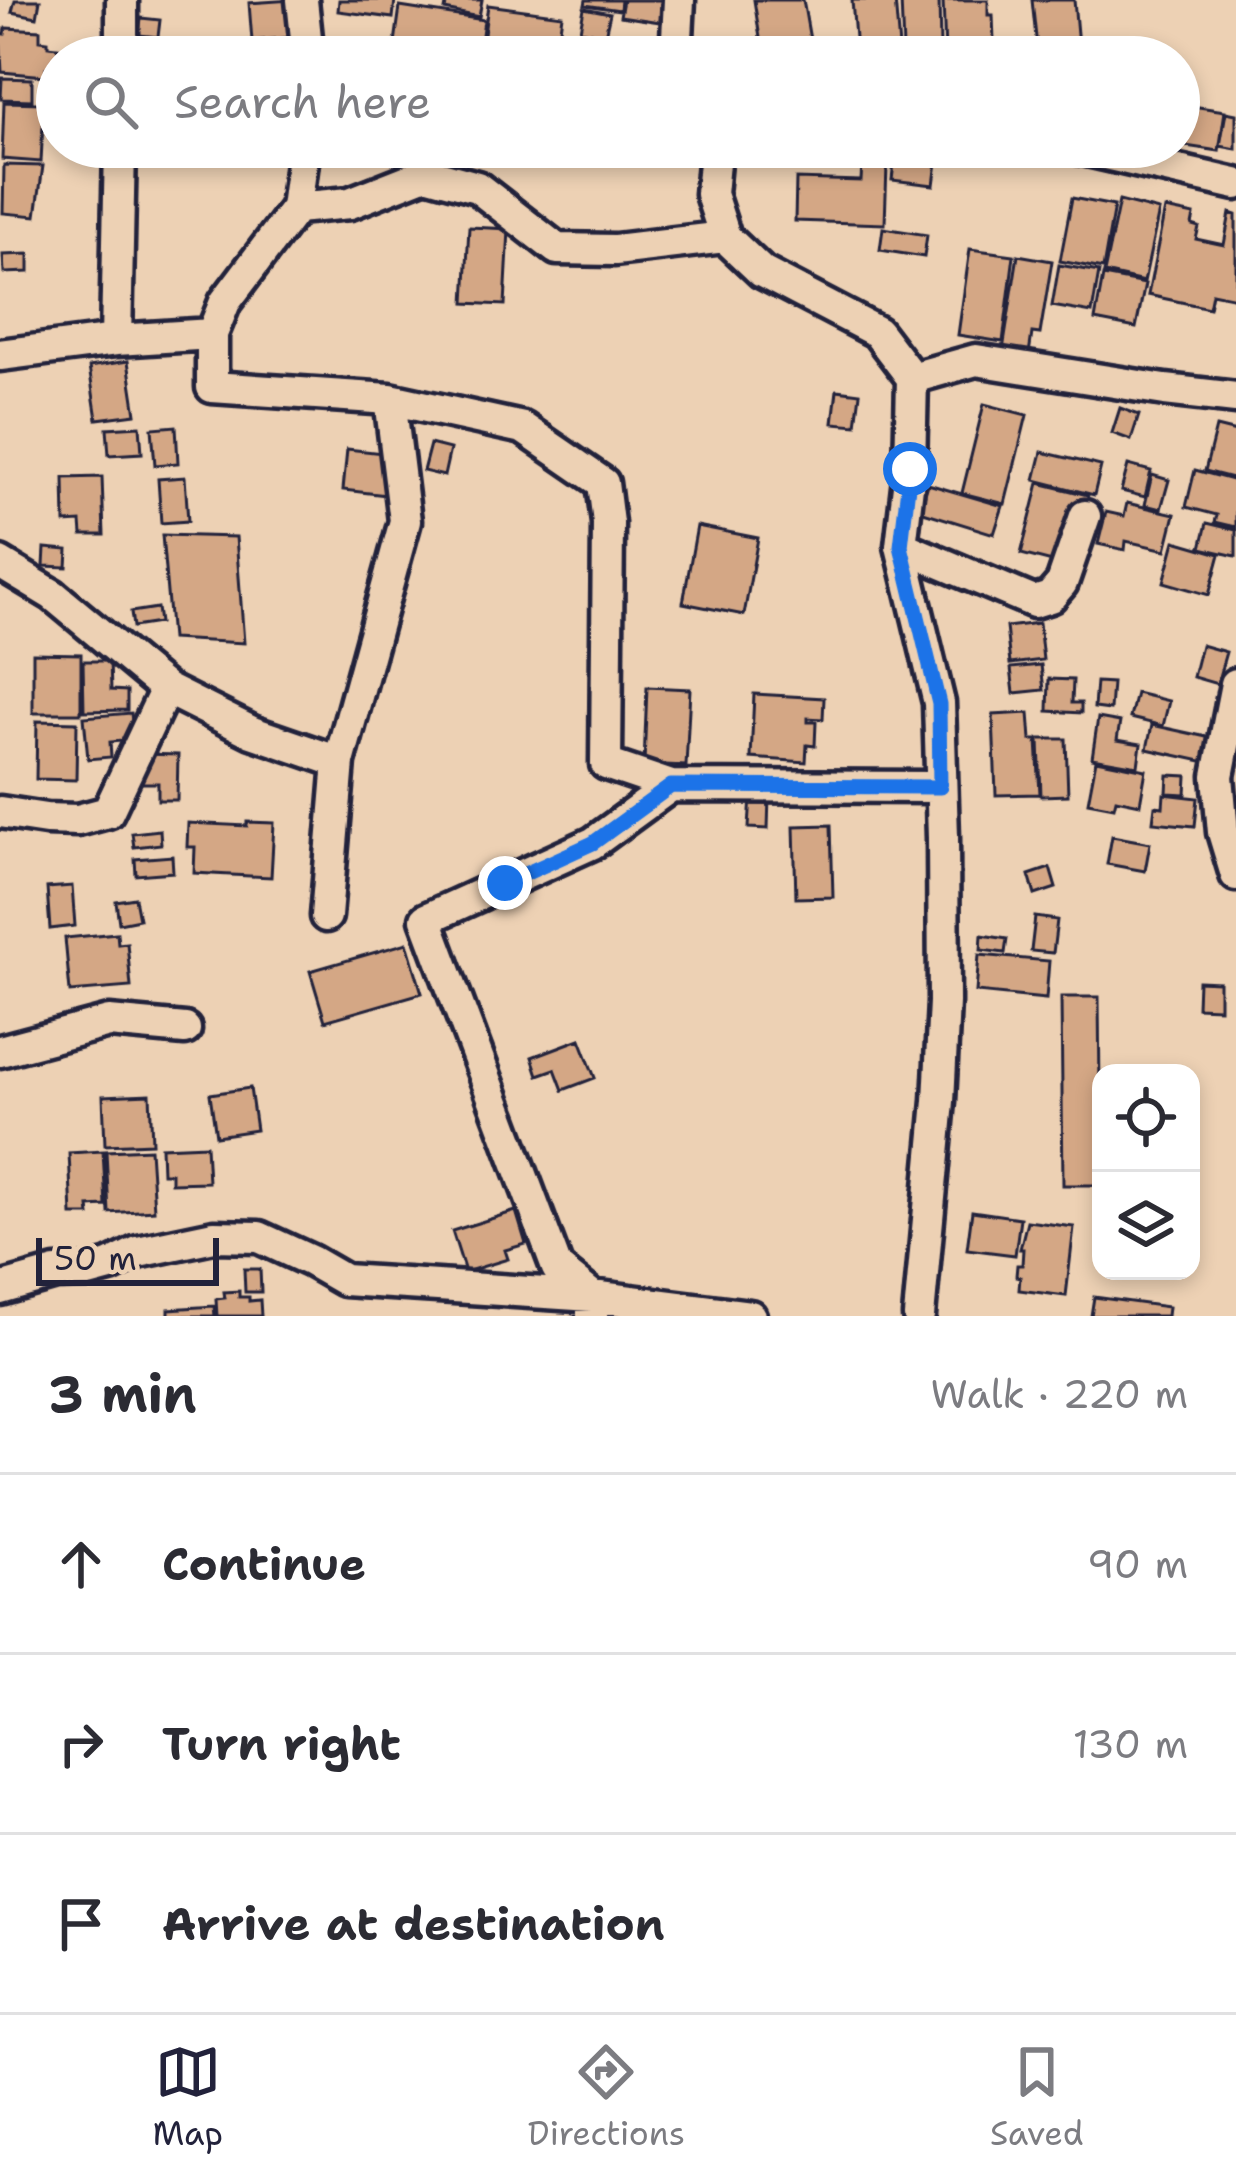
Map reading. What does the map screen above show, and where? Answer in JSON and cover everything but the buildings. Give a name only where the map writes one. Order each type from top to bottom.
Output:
[{"type":"street","points":[[122,0],[122,36]]},
{"type":"street","points":[[302,0],[306,36]]},
{"type":"street","points":[[677,36],[680,0]]},
{"type":"street","points":[[116,340],[120,168]]},
{"type":"street","points":[[301,168],[296,208],[224,302],[212,334],[212,386],[390,399],[523,428],[603,483],[608,523],[606,764],[671,786],[940,787]]},
{"type":"street","points":[[713,168],[711,194],[725,237],[762,272],[877,332],[912,379],[910,469],[901,546],[939,704],[943,838],[944,1002],[919,1316]]},
{"type":"street","points":[[1166,168],[1236,184]]},
{"type":"street","points":[[296,208],[350,202],[426,173],[477,188],[556,250],[615,250],[725,237]]},
{"type":"street","points":[[0,355],[212,334]]},
{"type":"street","points":[[912,379],[976,360],[1236,398]]},
{"type":"street","points":[[326,916],[340,762],[404,521],[390,399]]},
{"type":"street","points":[[901,546],[1034,602],[1050,597],[1061,583],[1085,516]]},
{"type":"street","points":[[0,563],[52,595],[166,689],[252,732],[340,762]]},
{"type":"street","points":[[1236,684],[1218,776],[1223,832],[1236,875]]},
{"type":"street","points":[[0,812],[78,820],[108,812],[166,689]]},
{"type":"street","points":[[592,1306],[557,1268],[426,919],[593,843],[671,786]]},
{"type":"street","points":[[0,1051],[109,1022],[185,1029]]},
{"type":"street","points":[[0,1288],[56,1274],[88,1272],[138,1252],[214,1235],[259,1237],[344,1280],[592,1306],[750,1316]]},
{"type":"route","points":[[505,883],[593,843],[671,786],[940,787],[939,704],[901,546],[910,469]]}]
